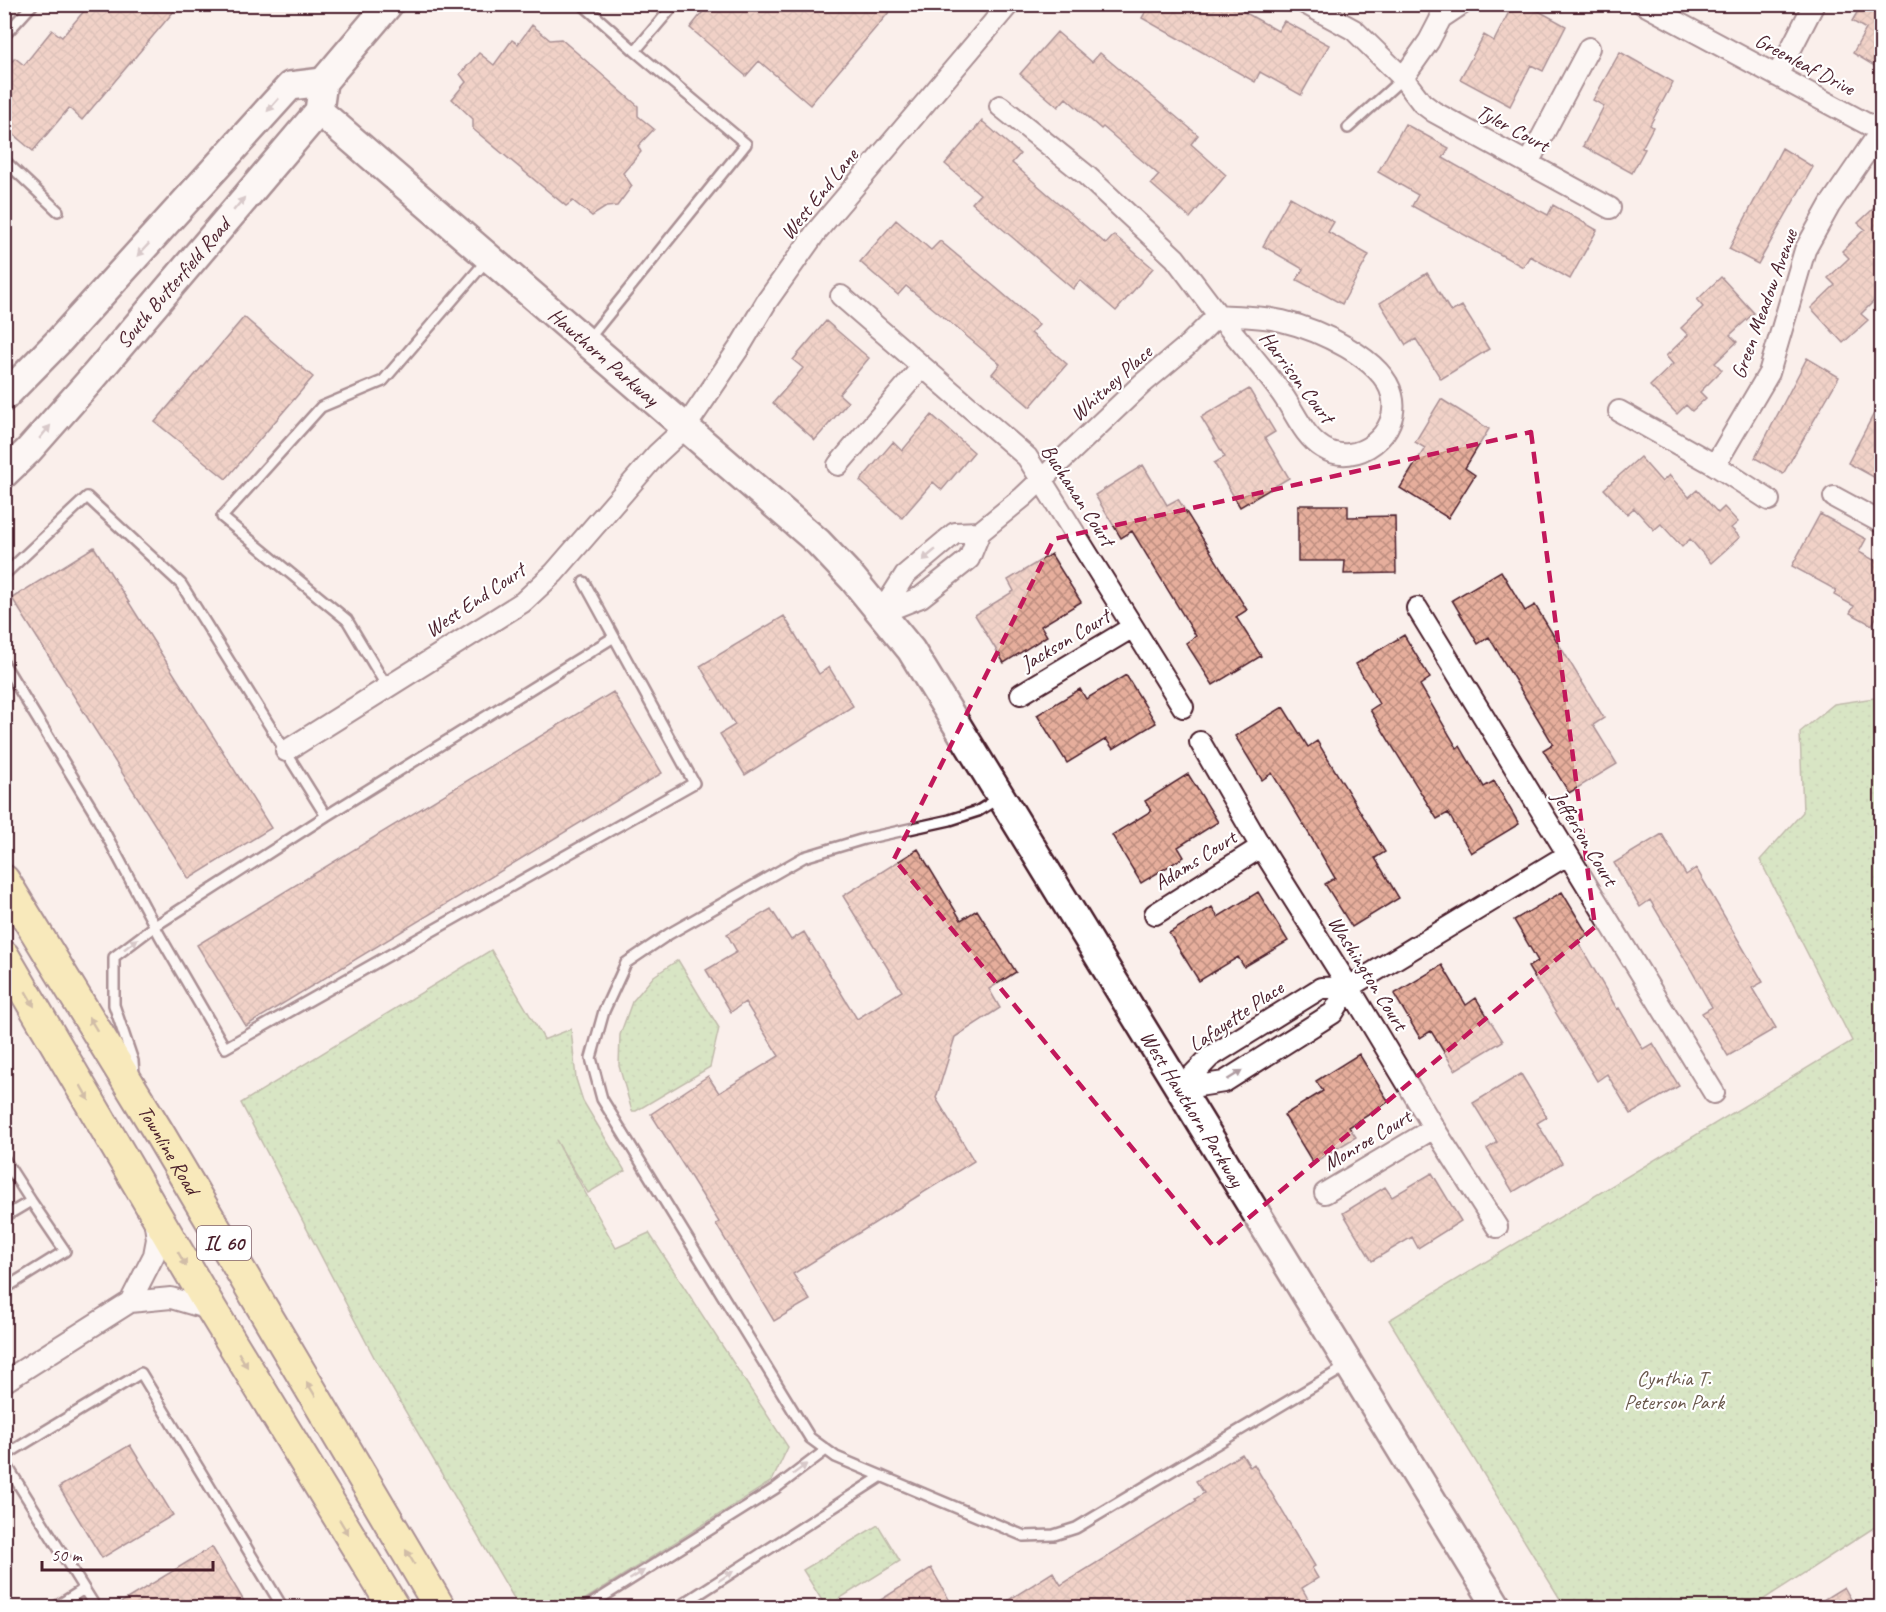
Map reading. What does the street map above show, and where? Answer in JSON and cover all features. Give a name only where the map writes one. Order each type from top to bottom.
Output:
[{"type":"main road","name":"Townline Road","points":[[4,880],[136,1095],[440,1608]]},
{"type":"main road","name":"Townline Road","points":[[4,956],[212,1310],[390,1605]]},
{"type":"street","points":[[319,111],[323,82],[388,4]]},
{"type":"street","name":"West End Lane","points":[[685,428],[739,348],[767,301],[816,232],[1009,4]]},
{"type":"street","name":"Tyler Court","points":[[1306,4],[1354,30],[1403,78],[1422,103],[1434,112],[1610,208]]},
{"type":"street","points":[[1403,78],[1429,41],[1440,11],[1462,4]]},
{"type":"street","name":"Greenleaf Drive","points":[[1643,4],[1881,132]]},
{"type":"street","points":[[1777,76],[1814,4]]},
{"type":"street","points":[[1528,163],[1589,48]]},
{"type":"street","name":"South Butterfield Road","points":[[4,397],[66,333],[290,86],[323,82]]},
{"type":"street","name":"Harrison Court","points":[[1000,106],[1086,175],[1174,258],[1218,315],[1281,392],[1309,437],[1323,449],[1335,454],[1352,455],[1373,444],[1388,427],[1393,410],[1392,395],[1384,379],[1353,351],[1327,337],[1280,320],[1218,315]]},
{"type":"street","name":"South Butterfield Road","points":[[4,474],[28,451],[96,374],[319,111]]},
{"type":"street","name":"Hawthorn Parkway","points":[[319,111],[818,542],[853,579],[880,613]]},
{"type":"street","name":"Green Meadow Avenue","points":[[1715,465],[1769,373],[1805,249],[1830,205],[1881,132]]},
{"type":"street","name":"Buchanan Court","points":[[841,296],[1027,457],[1183,707]]},
{"type":"street","name":"Whitney Place","points":[[880,613],[921,597],[969,559],[980,532],[1041,479],[1142,384],[1186,347],[1218,315]]},
{"type":"street","points":[[838,465],[922,367]]},
{"type":"street","points":[[1619,411],[1715,465],[1768,500]]},
{"type":"street","name":"West End Court","points":[[286,751],[523,602],[554,573],[657,454],[685,428]]},
{"type":"street","points":[[1834,497],[1881,523]]},
{"type":"street","points":[[880,613],[905,575],[956,533],[980,532]]},
{"type":"street","name":"Jefferson Court","points":[[1417,608],[1714,1093]]},
{"type":"street","name":"West Hawthorn Parkway","points":[[880,613],[911,650],[1498,1608]]},
{"type":"street","name":"Jackson Court","points":[[1021,694],[1133,627]]},
{"type":"street","name":"Washington Court","points":[[1200,742],[1261,848],[1497,1227]]},
{"type":"street","name":"Adams Court","points":[[1155,914],[1261,848]]},
{"type":"street","name":"Lafayette Place","points":[[1179,1089],[1224,1082],[1333,1013],[1349,987],[1567,855]]},
{"type":"street","name":"Lafayette Place","points":[[1179,1089],[1210,1057],[1321,988],[1349,987]]},
{"type":"street","name":"Monroe Court","points":[[1325,1192],[1434,1128]]},
{"type":"street","points":[[130,1302],[154,1255],[157,1239],[153,1209]]},
{"type":"street","points":[[6,1376],[130,1302],[171,1298],[212,1310]]},
{"type":"lane","points":[[4,36],[33,4]]},
{"type":"lane","points":[[582,4],[746,144],[586,343]]},
{"type":"lane","points":[[635,51],[675,4]]},
{"type":"lane","points":[[1348,128],[1403,78]]},
{"type":"lane","points":[[4,160],[58,211]]},
{"type":"lane","points":[[387,687],[347,620],[222,517],[321,407],[383,381],[489,258]]},
{"type":"lane","points":[[4,575],[87,497],[182,584],[326,816]]},
{"type":"lane","points":[[4,664],[94,812],[155,926],[225,1048],[694,783],[584,582]]},
{"type":"lane","points":[[136,1095],[133,1061],[114,1005],[114,957],[155,926],[326,816],[614,637]]},
{"type":"lane","points":[[1000,797],[978,811],[950,820],[864,839],[804,857],[669,934],[626,963],[604,1011],[591,1058],[602,1099],[810,1437],[836,1457],[1024,1536],[1054,1535],[1076,1528],[1349,1365]]},
{"type":"lane","points":[[4,1159],[65,1251],[4,1289]]},
{"type":"lane","points":[[4,1217],[31,1201]]},
{"type":"lane","points":[[4,1456],[141,1373],[283,1608]]},
{"type":"lane","points":[[589,1607],[776,1488],[826,1450]]},
{"type":"lane","points":[[4,1461],[96,1608]]},
{"type":"lane","points":[[677,1608],[882,1476]]},
{"type":"lane","points":[[54,1608],[84,1588]]},
{"type":"highlighted area","points":[[1531,432],[1595,927],[1214,1247],[894,859],[1054,539]]},
{"type":"green space","name":"Cynthia T. Peterson Park","points":[[1881,697],[1881,1523],[1752,1607],[1565,1607],[1389,1320],[1852,1041],[1760,860],[1803,812],[1800,732],[1834,704]]},
{"type":"green space","points":[[491,950],[543,1040],[571,1029],[576,1079],[583,1101],[625,1171],[588,1193],[556,1140],[616,1248],[649,1233],[788,1447],[772,1481],[573,1607],[519,1607],[375,1359],[241,1103]]},
{"type":"green space","points":[[678,960],[719,1028],[710,1067],[636,1111],[632,1111],[619,1066],[620,1035],[632,1002],[654,976]]},
{"type":"green space","points":[[878,1525],[900,1561],[826,1607],[803,1570]]},
{"type":"building","points":[[90,4],[180,4],[82,120],[69,108],[33,151],[4,127],[4,70],[15,58],[24,65],[52,30],[62,37]]},
{"type":"building","points":[[709,4],[896,4],[810,105],[759,61],[746,76],[690,28]]},
{"type":"building","points":[[1150,4],[1230,4],[1278,31],[1284,21],[1329,45],[1301,95],[1260,72],[1255,82],[1142,18]]},
{"type":"building","points":[[1513,4],[1526,4],[1566,26],[1543,71],[1531,65],[1510,106],[1460,79],[1484,35],[1494,41]]},
{"type":"building","points":[[1862,4],[1881,4],[1881,70],[1853,53],[1866,29],[1852,21]]},
{"type":"building","points":[[532,25],[550,40],[561,39],[638,106],[638,116],[654,129],[638,146],[641,152],[623,173],[632,186],[617,206],[606,207],[592,216],[573,201],[566,206],[473,129],[473,119],[452,99],[466,82],[460,74],[479,53],[494,65],[512,40],[518,44]]},
{"type":"building","points":[[1057,32],[1092,62],[1100,53],[1198,135],[1191,144],[1226,175],[1190,218],[1151,184],[1159,175],[1103,127],[1101,129],[1066,98],[1058,107],[1020,74]]},
{"type":"building","points":[[1620,52],[1673,82],[1650,125],[1653,127],[1642,148],[1645,149],[1632,173],[1583,146],[1604,106],[1593,100]]},
{"type":"building","points":[[982,121],[1020,154],[1012,163],[1071,214],[1106,244],[1114,235],[1153,268],[1116,311],[1080,280],[1073,289],[972,203],[980,194],[945,164]]},
{"type":"building","points":[[1405,124],[1449,148],[1443,158],[1506,194],[1548,215],[1553,205],[1597,230],[1570,279],[1530,256],[1523,267],[1412,206],[1418,195],[1378,172]]},
{"type":"building","points":[[1782,148],[1813,167],[1758,264],[1729,249]]},
{"type":"building","points":[[1290,197],[1334,222],[1328,232],[1369,255],[1342,304],[1297,280],[1303,269],[1263,246]]},
{"type":"building","points":[[1873,209],[1879,216],[1881,214],[1881,294],[1861,314],[1868,320],[1843,343],[1811,308],[1835,285],[1828,278],[1849,258],[1842,251],[1865,229],[1858,223]]},
{"type":"building","points":[[896,220],[931,250],[940,241],[1001,292],[1039,325],[1031,333],[1067,364],[1030,407],[992,374],[1000,364],[906,286],[898,295],[860,262]]},
{"type":"building","points":[[1427,273],[1451,312],[1462,306],[1489,349],[1441,379],[1416,339],[1406,345],[1380,303]]},
{"type":"building","points":[[1721,277],[1754,313],[1730,335],[1737,342],[1715,363],[1722,370],[1700,392],[1706,398],[1692,411],[1686,405],[1677,414],[1650,386],[1673,364],[1666,356],[1688,335],[1681,328],[1703,307],[1697,300]]},
{"type":"building","points":[[244,317],[313,377],[226,479],[155,422]]},
{"type":"building","points":[[826,321],[869,358],[839,394],[848,402],[815,440],[773,403],[803,368],[793,360]]},
{"type":"building","points":[[1807,358],[1839,377],[1783,474],[1755,458]]},
{"type":"building","points":[[1249,389],[1275,432],[1265,438],[1289,478],[1240,507],[1214,463],[1225,457],[1201,417]]},
{"type":"building","points":[[1441,399],[1489,429],[1465,468],[1475,475],[1448,518],[1400,488],[1425,448],[1415,442]]},
{"type":"building","points":[[1881,400],[1881,481],[1848,463]]},
{"type":"building","points":[[932,415],[974,452],[942,490],[933,482],[902,518],[860,481],[893,442],[902,451]]},
{"type":"building","points":[[1640,457],[1662,482],[1669,475],[1689,497],[1697,490],[1718,513],[1724,507],[1738,522],[1731,528],[1740,537],[1711,563],[1690,539],[1682,547],[1661,524],[1654,530],[1634,508],[1627,514],[1604,489]]},
{"type":"building","points":[[1143,465],[1167,505],[1178,499],[1247,610],[1236,617],[1261,656],[1213,685],[1186,643],[1196,636],[1132,531],[1121,538],[1095,495]]},
{"type":"building","points":[[1298,505],[1348,505],[1348,517],[1395,516],[1396,573],[1344,574],[1345,561],[1298,561]]},
{"type":"building","points":[[1820,514],[1866,539],[1859,552],[1881,564],[1881,608],[1872,625],[1850,613],[1854,606],[1834,595],[1836,590],[1792,566]]},
{"type":"building","points":[[94,547],[271,828],[189,879],[12,598]]},
{"type":"building","points":[[1051,554],[1081,602],[1041,626],[1047,636],[1004,663],[975,615],[1014,591],[1008,580]]},
{"type":"building","points":[[1501,571],[1525,611],[1535,605],[1604,718],[1593,725],[1617,764],[1569,793],[1543,750],[1553,744],[1489,637],[1478,644],[1452,600]]},
{"type":"building","points":[[784,616],[819,674],[829,667],[853,706],[745,775],[720,734],[735,725],[700,666]]},
{"type":"building","points":[[1404,635],[1430,678],[1420,685],[1457,748],[1460,746],[1484,787],[1494,781],[1519,824],[1471,853],[1448,813],[1437,819],[1370,710],[1379,704],[1356,664]]},
{"type":"building","points":[[1126,675],[1156,723],[1113,749],[1106,739],[1067,763],[1037,715],[1080,689],[1086,699]]},
{"type":"building","points":[[613,692],[662,773],[246,1026],[197,945]]},
{"type":"building","points":[[1283,707],[1308,747],[1317,741],[1385,852],[1375,858],[1399,898],[1352,927],[1325,884],[1335,878],[1272,773],[1262,780],[1235,736]]},
{"type":"building","points":[[1188,774],[1218,822],[1178,847],[1184,857],[1141,883],[1112,835],[1151,811],[1145,801]]},
{"type":"building","points":[[1662,834],[1686,875],[1696,868],[1763,982],[1752,988],[1776,1028],[1728,1056],[1702,1013],[1712,1007],[1689,966],[1650,900],[1640,907],[1614,863]]},
{"type":"building","points":[[918,849],[961,920],[977,910],[1016,972],[989,989],[1000,1008],[955,1037],[936,1098],[974,1161],[793,1274],[810,1300],[774,1321],[716,1224],[719,1222],[651,1114],[708,1076],[719,1093],[779,1056],[745,1002],[731,1012],[706,970],[737,952],[727,934],[771,909],[791,940],[804,932],[857,1019],[902,991],[843,896]]},
{"type":"building","points":[[1258,892],[1288,941],[1244,967],[1238,957],[1199,981],[1169,933],[1212,907],[1218,917]]},
{"type":"building","points":[[1562,892],[1588,935],[1578,942],[1617,1009],[1619,1008],[1643,1049],[1653,1043],[1679,1086],[1631,1114],[1607,1074],[1597,1081],[1528,967],[1538,961],[1514,920]]},
{"type":"building","points":[[1442,965],[1466,1005],[1476,998],[1503,1041],[1455,1070],[1431,1031],[1420,1038],[1394,994]]},
{"type":"building","points":[[1359,1054],[1389,1102],[1349,1127],[1356,1137],[1313,1163],[1284,1115],[1323,1091],[1316,1081]]},
{"type":"building","points":[[1521,1074],[1547,1117],[1537,1123],[1562,1163],[1513,1192],[1487,1149],[1497,1142],[1473,1103]]},
{"type":"building","points":[[1432,1173],[1461,1221],[1418,1248],[1412,1237],[1372,1261],[1343,1213],[1385,1187],[1392,1197]]},
{"type":"building","points":[[130,1445],[173,1515],[102,1558],[59,1487]]},
{"type":"building","points":[[1242,1454],[1250,1467],[1254,1464],[1315,1566],[1312,1568],[1318,1578],[1302,1588],[1313,1608],[996,1608],[1053,1572],[1061,1585],[1196,1501],[1195,1499],[1204,1493],[1196,1481]]},
{"type":"building","points":[[212,1547],[248,1608],[112,1608]]},
{"type":"building","points":[[931,1568],[954,1608],[868,1608]]},
{"type":"building","points":[[1844,1587],[1856,1608],[1810,1608]]}]
